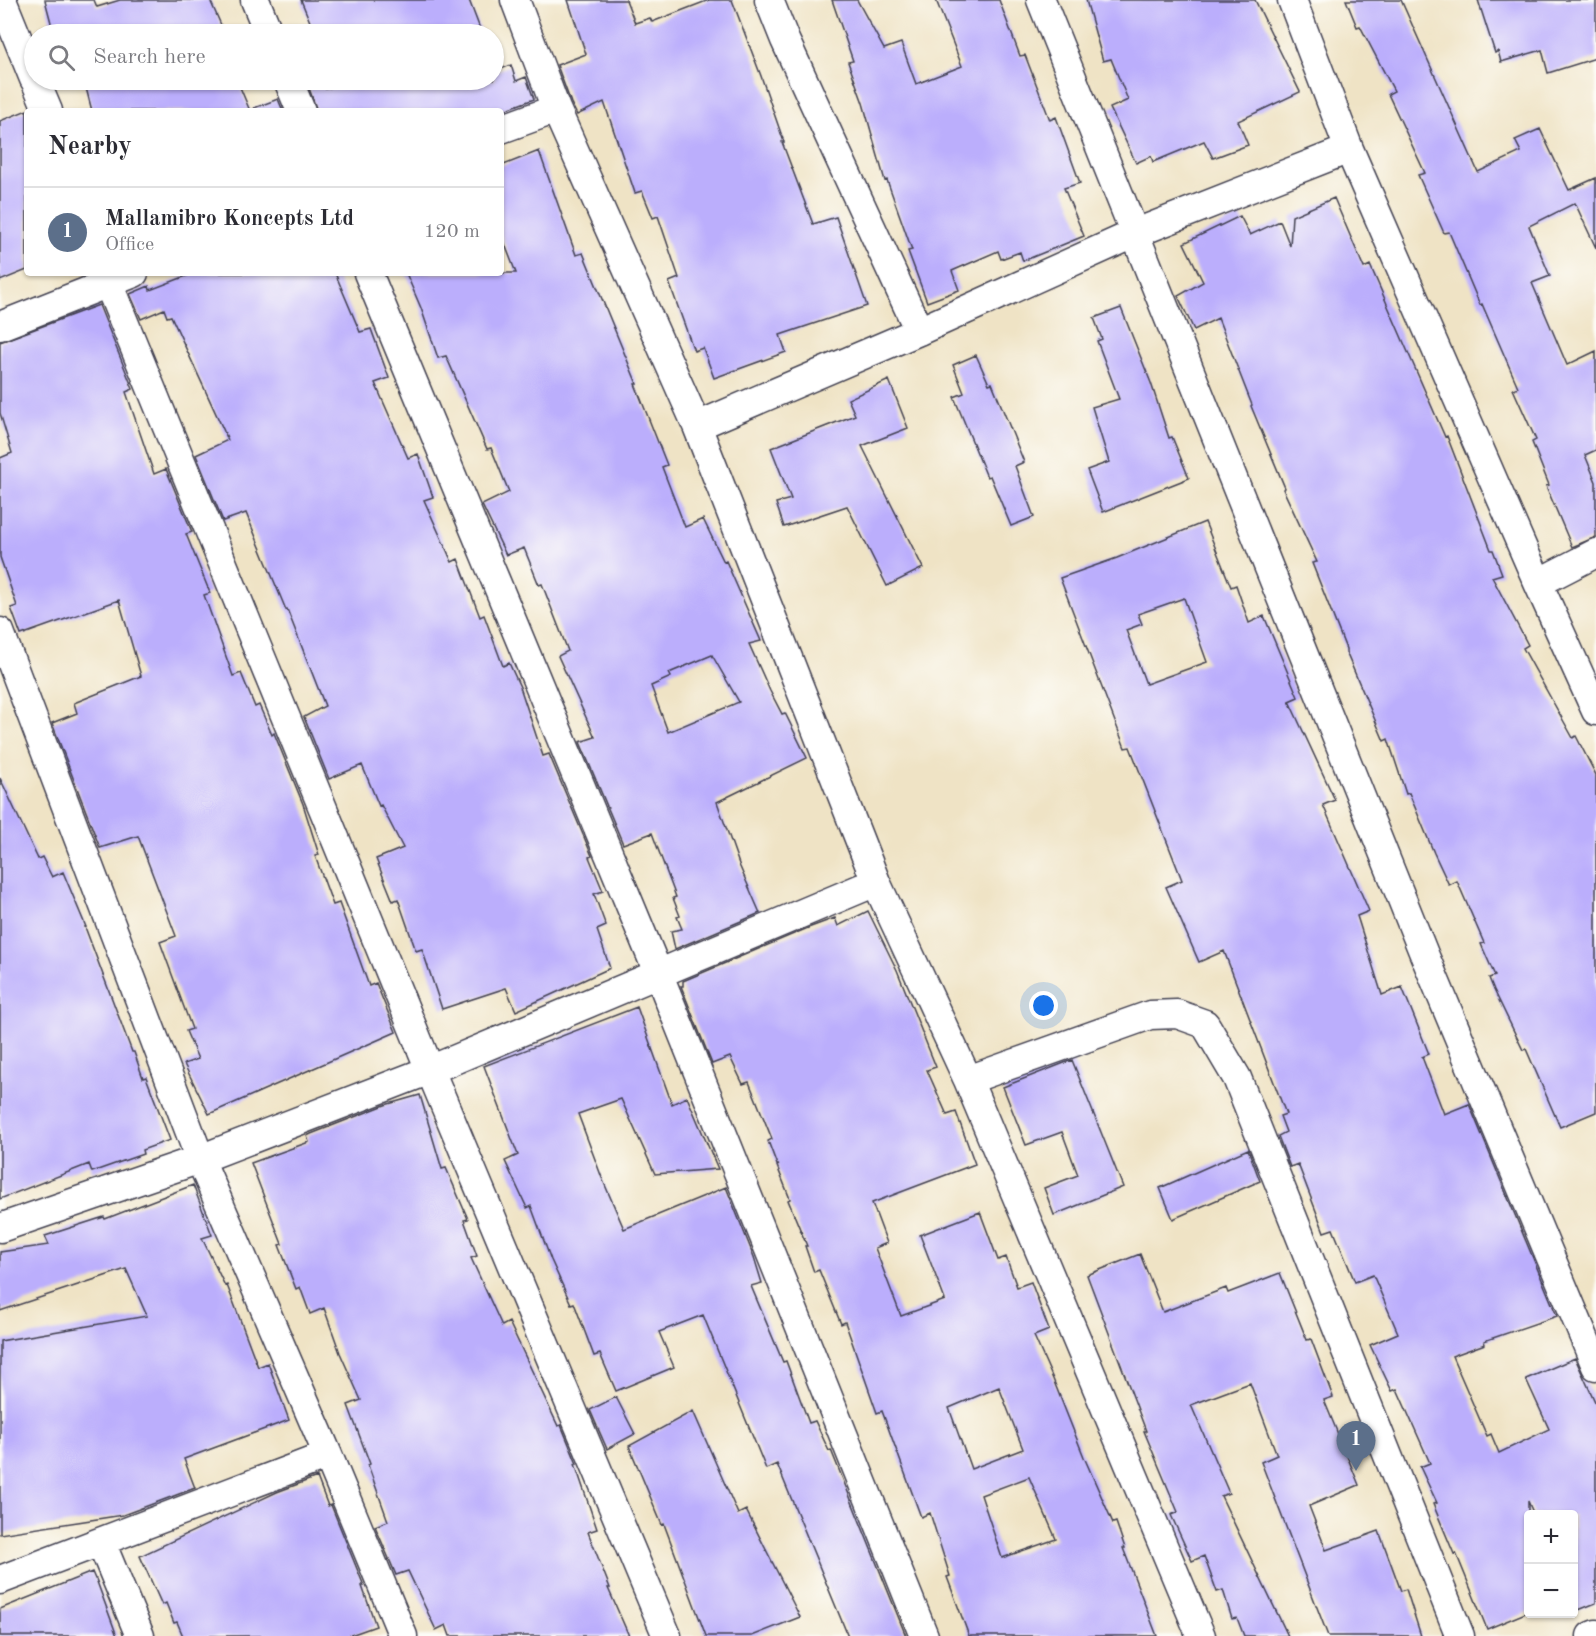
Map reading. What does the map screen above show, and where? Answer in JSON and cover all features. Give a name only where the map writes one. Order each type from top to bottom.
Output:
[{"type":"street","points":[[2,0],[24,54]]},
{"type":"street","points":[[255,0],[265,24]]},
{"type":"street","points":[[514,0],[556,109],[697,426],[876,882],[968,1080],[1201,1636]]},
{"type":"street","points":[[769,0],[785,40],[919,331]]},
{"type":"street","points":[[1041,0],[1424,954],[1596,1366]]},
{"type":"street","points":[[1292,0],[1349,149],[1538,584],[1596,711]]},
{"type":"street","points":[[39,90],[47,108]]},
{"type":"street","points":[[292,90],[299,108]]},
{"type":"street","points":[[504,128],[556,109]]},
{"type":"street","points":[[697,426],[919,331],[1136,234],[1349,149]]},
{"type":"street","points":[[369,276],[659,975],[924,1636]]},
{"type":"street","points":[[0,326],[106,279],[430,1070],[667,1636]]},
{"type":"street","points":[[1538,584],[1596,553]]},
{"type":"street","points":[[0,632],[200,1159],[328,1455],[403,1636]]},
{"type":"street","points":[[0,1228],[200,1159],[430,1070],[876,882]]},
{"type":"street","points":[[968,1080],[1150,1015],[1177,1014],[1205,1024],[1237,1078],[1460,1636]]},
{"type":"street","points":[[0,1580],[328,1455]]},
{"type":"street","points":[[101,1542],[140,1636]]},
{"type":"street","points":[[1591,1636],[1596,1634]]},
{"type":"building","points":[[45,0],[94,0],[97,7],[120,0],[210,0],[221,24],[51,24]]},
{"type":"building","points":[[301,0],[469,0],[478,24],[311,24]]},
{"type":"building","points":[[568,0],[626,0],[635,23],[650,18],[652,22],[709,0],[732,0],[813,224],[836,217],[867,306],[780,335],[786,352],[714,378],[703,348],[694,351],[669,282],[679,278],[658,216],[653,218],[642,191],[635,193],[604,102],[577,115],[571,103],[557,65],[586,54]]},
{"type":"building","points":[[832,0],[857,0],[884,49],[901,43],[916,84],[962,66],[936,0],[999,0],[1020,56],[1025,55],[1050,120],[1056,117],[1080,183],[1064,188],[1084,236],[1023,261],[1020,252],[1001,259],[998,251],[952,271],[959,290],[927,302],[908,251],[912,250],[887,180],[885,181],[863,103],[848,62],[853,61]]},
{"type":"building","points":[[1086,0],[1255,0],[1300,92],[1238,121],[1248,145],[1213,158],[1204,141],[1153,162],[1151,156],[1136,163],[1110,108],[1128,100],[1111,59],[1103,61]]},
{"type":"building","points":[[1346,0],[1401,0],[1478,172],[1521,152],[1515,140],[1540,129],[1569,190],[1596,178],[1596,248],[1575,203],[1529,226],[1550,276],[1532,283],[1567,365],[1596,351],[1596,450],[1585,455],[1596,482],[1596,537],[1572,547],[1546,486],[1549,485],[1532,442],[1536,440],[1513,389],[1518,387],[1449,232],[1444,233],[1418,175],[1425,173],[1388,94],[1394,91],[1360,26],[1357,27]]},
{"type":"building","points":[[1478,0],[1596,0],[1596,58],[1548,73],[1542,50],[1501,62],[1498,51],[1495,53]]},
{"type":"building","points":[[511,65],[516,81],[526,77],[534,99],[504,110],[504,108],[316,108],[310,90],[504,90],[504,68]]},
{"type":"building","points":[[87,90],[241,90],[249,108],[91,108]]},
{"type":"building","points":[[278,99],[282,108],[254,108]]},
{"type":"building","points":[[24,111],[24,271],[0,281],[0,121]]},
{"type":"building","points":[[539,151],[576,255],[583,253],[637,384],[635,384],[667,465],[662,467],[685,527],[703,519],[724,562],[726,561],[761,641],[749,644],[770,691],[782,714],[785,713],[807,758],[717,802],[740,867],[760,913],[675,949],[671,931],[682,929],[677,917],[680,916],[673,898],[676,897],[652,833],[623,844],[580,742],[595,737],[558,656],[568,651],[542,584],[539,585],[524,548],[506,555],[482,505],[509,492],[491,448],[487,449],[446,356],[438,358],[407,276],[504,276],[504,273],[516,273],[504,242],[504,165]],"holes":[[[712,655],[739,702],[668,732],[651,686],[671,677],[669,673]]]},
{"type":"building","points":[[1334,198],[1364,268],[1370,265],[1445,437],[1447,436],[1502,574],[1492,577],[1528,645],[1523,648],[1573,738],[1576,736],[1596,775],[1596,1112],[1560,1127],[1526,1049],[1523,1050],[1494,990],[1489,978],[1495,976],[1481,944],[1484,943],[1457,881],[1449,885],[1409,793],[1406,794],[1388,739],[1384,741],[1346,652],[1312,563],[1317,562],[1283,489],[1285,488],[1218,318],[1194,330],[1178,296],[1203,282],[1184,243],[1240,216],[1250,235],[1280,221],[1290,246],[1292,216]]},
{"type":"building","points":[[186,276],[336,276],[360,332],[371,329],[389,378],[375,383],[408,458],[418,454],[433,497],[424,500],[452,562],[458,559],[480,617],[484,615],[503,666],[509,663],[520,687],[543,756],[549,754],[592,856],[589,857],[603,891],[594,894],[606,926],[597,930],[610,968],[516,1011],[506,988],[442,1009],[422,949],[416,951],[398,899],[393,901],[376,859],[403,848],[381,805],[379,806],[362,765],[329,779],[304,717],[325,706],[287,609],[246,513],[223,521],[196,455],[228,440],[171,316],[167,317],[164,309],[141,319],[130,294],[149,286],[150,290]]},
{"type":"building","points":[[99,305],[133,389],[126,392],[154,474],[166,469],[192,532],[186,534],[210,593],[204,595],[233,676],[241,673],[255,707],[259,705],[272,735],[274,733],[303,804],[319,855],[315,856],[333,905],[339,903],[369,986],[376,983],[396,1032],[209,1114],[184,1064],[198,1059],[186,1031],[192,1029],[160,942],[176,936],[138,836],[100,848],[52,723],[77,713],[74,703],[141,676],[119,600],[21,635],[11,608],[17,606],[0,557],[0,458],[12,453],[0,413],[0,342]]},
{"type":"building","points":[[1121,308],[1151,383],[1169,438],[1172,437],[1189,478],[1103,512],[1087,470],[1109,462],[1092,407],[1119,399],[1097,341],[1102,339],[1094,318]]},
{"type":"building","points":[[976,355],[989,384],[992,383],[1024,462],[1015,466],[1034,517],[1011,526],[990,476],[987,477],[954,397],[964,393],[953,365]]},
{"type":"building","points":[[889,380],[908,428],[862,446],[923,568],[887,586],[847,506],[784,527],[776,503],[791,499],[771,448],[855,415],[848,399]]},
{"type":"building","points":[[1205,522],[1231,587],[1236,585],[1249,623],[1264,616],[1298,697],[1289,701],[1335,800],[1323,805],[1369,911],[1357,916],[1382,995],[1402,987],[1429,1054],[1422,1057],[1444,1114],[1469,1104],[1557,1316],[1484,1341],[1485,1344],[1452,1356],[1487,1436],[1491,1434],[1499,1453],[1549,1429],[1526,1379],[1575,1358],[1596,1404],[1596,1603],[1578,1610],[1578,1510],[1532,1510],[1528,1501],[1528,1510],[1524,1510],[1524,1614],[1487,1629],[1433,1504],[1437,1503],[1420,1467],[1430,1463],[1397,1389],[1392,1391],[1370,1345],[1398,1333],[1373,1275],[1355,1282],[1333,1229],[1324,1232],[1298,1164],[1290,1167],[1278,1136],[1286,1132],[1280,1116],[1286,1114],[1224,951],[1199,962],[1166,887],[1182,880],[1130,747],[1125,748],[1060,578],[1117,558]],"holes":[[[1184,598],[1207,662],[1146,684],[1126,630],[1142,624],[1138,614]]]},
{"type":"building","points":[[0,778],[38,859],[42,857],[52,877],[63,872],[132,1052],[134,1052],[143,1078],[146,1077],[170,1140],[142,1150],[143,1154],[92,1172],[89,1164],[0,1199]]},
{"type":"building","points":[[868,911],[897,970],[936,1067],[927,1070],[947,1115],[956,1112],[975,1164],[872,1203],[887,1243],[875,1248],[901,1316],[945,1300],[920,1235],[980,1212],[998,1260],[1006,1257],[1017,1287],[1031,1282],[1049,1330],[1034,1336],[1113,1523],[1116,1522],[1125,1548],[1123,1548],[1157,1636],[969,1636],[947,1577],[950,1576],[930,1513],[921,1517],[882,1411],[877,1413],[845,1322],[841,1324],[819,1270],[814,1272],[805,1246],[807,1246],[788,1200],[790,1199],[777,1166],[779,1165],[777,1165],[768,1141],[772,1139],[749,1082],[743,1084],[730,1057],[712,1064],[681,986],[683,986],[683,981],[835,918],[838,926]],"holes":[[[999,1387],[1023,1449],[971,1469],[949,1408]],[[1029,1477],[1056,1539],[1002,1558],[981,1495]]]},
{"type":"building","points":[[637,1007],[672,1104],[687,1097],[718,1169],[655,1174],[621,1099],[578,1114],[602,1178],[624,1229],[726,1187],[762,1283],[751,1286],[783,1362],[786,1361],[809,1423],[815,1421],[829,1451],[831,1450],[906,1636],[848,1636],[777,1464],[766,1469],[703,1315],[659,1332],[674,1367],[616,1391],[600,1354],[594,1356],[574,1303],[571,1304],[551,1260],[531,1206],[527,1208],[505,1161],[518,1155],[484,1066]]},
{"type":"building","points":[[1072,1060],[1123,1187],[1054,1215],[1044,1188],[1078,1175],[1062,1132],[1026,1145],[1003,1087]]},
{"type":"building","points":[[420,1095],[442,1169],[446,1168],[468,1219],[464,1220],[477,1256],[471,1258],[502,1326],[509,1322],[558,1426],[561,1425],[577,1464],[575,1464],[597,1529],[588,1532],[610,1588],[608,1588],[629,1636],[450,1636],[446,1625],[436,1630],[408,1571],[396,1575],[375,1526],[388,1521],[348,1405],[361,1400],[340,1353],[324,1308],[310,1314],[300,1287],[296,1289],[279,1245],[282,1244],[251,1163],[309,1142],[307,1136],[311,1134],[385,1105]]},
{"type":"building","points":[[1248,1149],[1260,1181],[1173,1219],[1160,1188]]},
{"type":"building","points":[[193,1185],[212,1235],[202,1238],[225,1286],[227,1285],[258,1367],[268,1363],[289,1420],[184,1459],[195,1488],[123,1515],[0,1534],[0,1341],[147,1316],[126,1269],[0,1311],[0,1252],[49,1245],[45,1236],[104,1217],[105,1219]]},
{"type":"building","points":[[1140,1254],[1163,1312],[1226,1288],[1228,1293],[1280,1273],[1307,1340],[1311,1339],[1333,1397],[1324,1400],[1359,1485],[1309,1506],[1326,1550],[1379,1531],[1401,1591],[1406,1589],[1421,1636],[1328,1636],[1261,1462],[1277,1455],[1250,1383],[1191,1405],[1229,1493],[1221,1496],[1288,1636],[1244,1636],[1237,1618],[1232,1619],[1223,1590],[1217,1592],[1204,1556],[1192,1561],[1171,1515],[1178,1512],[1144,1431],[1146,1431],[1087,1275]]},
{"type":"building","points":[[616,1397],[635,1434],[607,1449],[590,1410]]},
{"type":"building","points":[[693,1411],[738,1514],[746,1510],[800,1617],[752,1636],[706,1636],[664,1524],[662,1525],[629,1446]]},
{"type":"building","points":[[317,1477],[364,1586],[362,1586],[376,1626],[348,1636],[183,1636],[177,1622],[174,1623],[166,1603],[162,1605],[140,1556],[277,1492]]},
{"type":"building","points":[[92,1572],[117,1636],[0,1636],[0,1609]]},
{"type":"place","name":"Mallamibro Koncepts Ltd","points":[[1356,1471]]}]
